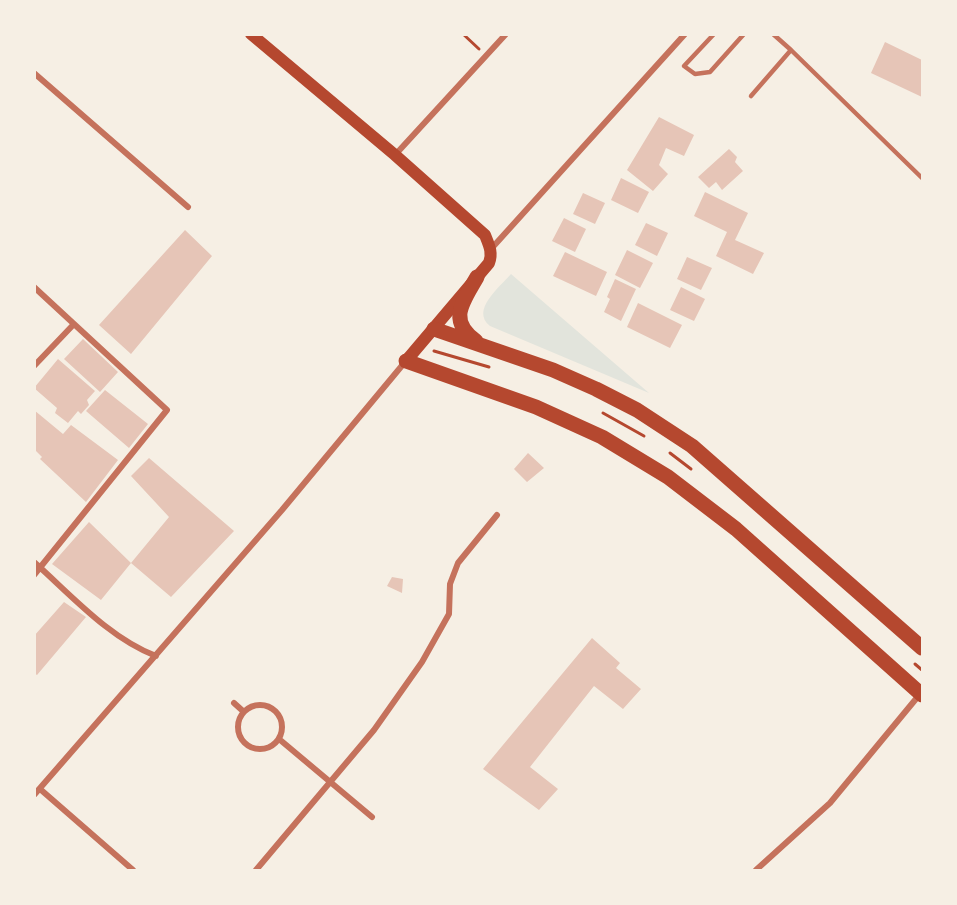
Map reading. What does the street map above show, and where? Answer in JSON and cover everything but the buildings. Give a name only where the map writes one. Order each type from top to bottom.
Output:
[{"type":"main road","points":[[251,34],[395,155],[485,235],[491,249],[489,263],[406,361],[545,411],[602,436],[668,477],[736,530],[922,694]]},
{"type":"main road","points":[[477,277],[464,300],[459,324],[470,337],[489,348]]},
{"type":"main road","points":[[434,329],[554,370],[637,410],[692,446],[922,648]]},
{"type":"street","points":[[395,155],[506,34]]},
{"type":"street","points":[[491,249],[685,34]]},
{"type":"street","points":[[34,73],[188,207]]},
{"type":"street","points":[[34,287],[167,410],[34,575]]},
{"type":"street","points":[[34,366],[74,324]]},
{"type":"street","points":[[34,795],[282,510],[406,361]]},
{"type":"street","points":[[256,870],[332,783],[374,730],[441,631],[449,614],[450,584],[458,563],[496,515]]},
{"type":"street","points":[[34,562],[135,648],[156,656]]},
{"type":"street","points":[[756,870],[830,803],[922,694]]},
{"type":"street","points":[[234,703],[244,712]]},
{"type":"street","points":[[262,705],[276,712],[282,726],[279,739],[269,748],[255,749],[248,746],[239,736],[238,729],[238,721],[244,712],[254,706],[262,705]]},
{"type":"street","points":[[279,739],[372,817]]},
{"type":"street","points":[[40,789],[133,870]]},
{"type":"lane","points":[[714,34],[684,66],[695,74],[710,72],[744,34]]},
{"type":"lane","points":[[773,34],[922,178]]},
{"type":"lane","points":[[751,96],[791,50]]},
{"type":"path","points":[[463,34],[487,56]]},
{"type":"shaded area","points":[[511,274],[649,393],[490,326],[483,313],[485,306],[494,292]]}]
